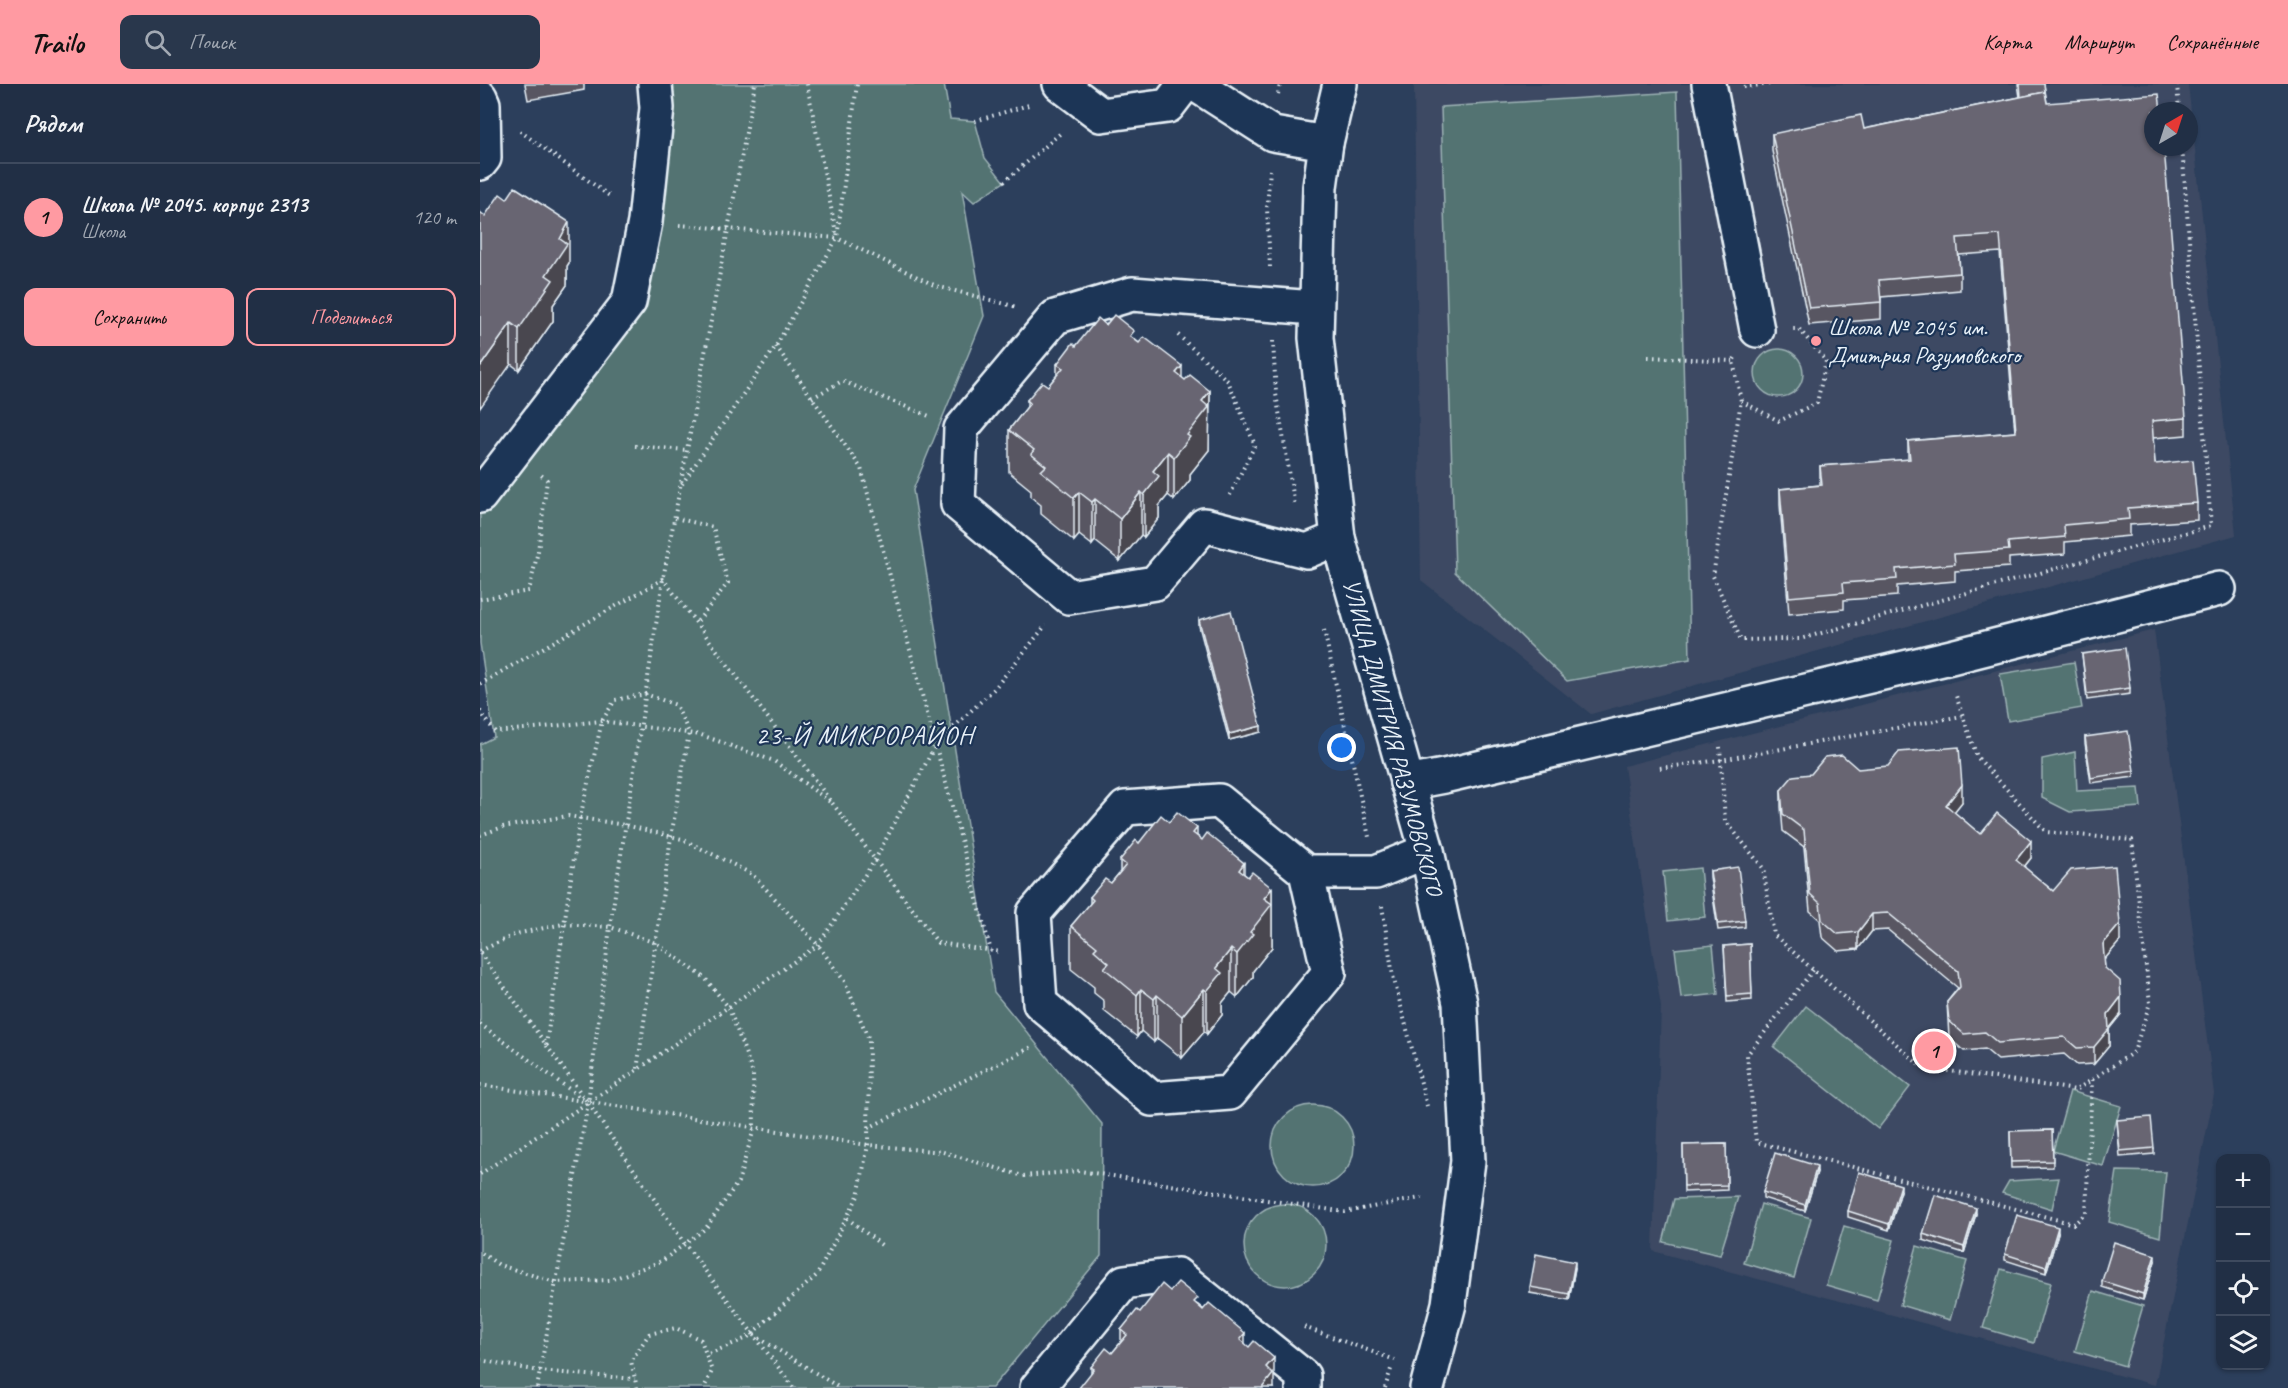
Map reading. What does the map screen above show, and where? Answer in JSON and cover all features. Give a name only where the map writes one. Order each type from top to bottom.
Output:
[{"type":"street","points":[[480,496],[629,302],[645,222],[657,108],[655,84]]},
{"type":"street","points":[[1060,94],[1101,115],[1168,106],[1185,84]]},
{"type":"street","points":[[1196,84],[1273,134],[1326,143]]},
{"type":"street","name":"УЛИЦА ДМИТРИЯ РАЗУМОВСКОГО","points":[[1340,84],[1326,143],[1320,187],[1315,308],[1317,348],[1338,538],[1427,851],[1460,1003],[1468,1161],[1449,1304],[1427,1388]]},
{"type":"street","points":[[1709,84],[1756,330]]},
{"type":"street","points":[[480,164],[484,158],[481,101]]},
{"type":"street","points":[[1315,308],[1132,294],[1056,317],[961,429],[958,504],[1069,597],[1155,583],[1204,525],[1306,551],[1338,538]]},
{"type":"street","points":[[1407,783],[1951,657],[2219,589]]},
{"type":"street","points":[[1219,801],[1306,872],[1329,973],[1230,1093],[1152,1099],[1040,1003],[1037,957],[1034,913],[1125,808],[1219,801]]},
{"type":"street","points":[[1306,872],[1376,873],[1427,851]]},
{"type":"street","points":[[1037,1388],[1124,1282],[1177,1275],[1303,1376],[1303,1388]]},
{"type":"path","points":[[537,1388],[588,1103],[610,927],[663,579],[755,84]]},
{"type":"path","points":[[807,84],[837,238]]},
{"type":"path","points":[[680,487],[776,346],[837,238],[857,84]]},
{"type":"path","points":[[1280,84],[1267,208],[1276,394],[1306,551]]},
{"type":"path","points":[[2177,84],[2178,102]]},
{"type":"path","points":[[975,121],[1060,94],[1072,123],[1004,182]]},
{"type":"path","points":[[481,101],[645,222],[837,238],[936,286],[1056,317]]},
{"type":"path","points":[[1741,401],[1779,421],[1817,403],[1826,361],[1799,329],[1756,330],[1733,361],[1741,401],[1713,576],[1741,640],[1800,639],[2211,526],[2183,156]]},
{"type":"path","points":[[1176,333],[1228,381],[1255,445],[1214,528]]},
{"type":"path","points":[[776,346],[861,468],[991,951]]},
{"type":"path","points":[[1648,357],[1733,361]]},
{"type":"path","points":[[812,398],[842,381],[961,429]]},
{"type":"path","points":[[635,446],[687,450]]},
{"type":"path","points":[[480,599],[529,591],[538,551],[547,480],[514,451]]},
{"type":"path","points":[[674,518],[713,527],[729,583],[696,623]]},
{"type":"path","points":[[663,579],[938,944],[1037,957]]},
{"type":"path","points":[[480,684],[663,579]]},
{"type":"path","points":[[480,1174],[729,1008],[818,945],[875,860],[936,744],[994,689],[1069,597]]},
{"type":"path","points":[[1322,620],[1376,873],[1393,976],[1428,1117]]},
{"type":"path","points":[[1719,712],[1725,820],[1763,868],[1774,934],[1922,1067],[2076,1089],[2134,1052],[2150,1003],[2132,840],[2046,831],[1977,757],[1952,682],[1951,657]]},
{"type":"path","points":[[546,1045],[580,818],[602,720],[615,700],[645,694],[676,705],[689,733],[671,837],[637,1070]]},
{"type":"path","points":[[480,711],[495,732],[602,720],[701,735],[774,761],[834,806]]},
{"type":"path","points":[[1660,768],[1721,760],[1962,716]]},
{"type":"path","points":[[480,835],[503,827],[568,816],[625,825],[682,840],[752,874],[818,945],[845,982],[869,1040],[868,1145],[858,1196],[817,1275],[747,1338],[706,1354]]},
{"type":"path","points":[[480,1252],[499,1265],[555,1282],[610,1280],[662,1261],[685,1244],[706,1228],[738,1182],[754,1129],[753,1074],[729,1008],[705,978],[656,943],[610,927],[563,924],[516,934],[480,952],[685,1244],[794,1388]]},
{"type":"path","points":[[1814,970],[1747,1055],[1756,1142],[2074,1224],[2086,1213],[2092,1080]]},
{"type":"path","points":[[480,1024],[588,1103]]},
{"type":"path","points":[[868,1128],[1070,1029]]},
{"type":"path","points":[[480,1085],[754,1129],[868,1145],[944,1152],[1023,1176],[1080,1171],[1345,1212],[1433,1195]]},
{"type":"path","points":[[847,1218],[884,1247]]},
{"type":"path","points":[[1301,1326],[1395,1360]]},
{"type":"path","points":[[637,1388],[631,1361],[649,1334],[676,1328],[701,1340],[712,1371],[704,1388]]},
{"type":"path","points":[[752,1334],[840,1388]]},
{"type":"path","points":[[1384,1388],[1398,1350]]},
{"type":"path","points":[[480,1361],[539,1371],[635,1379]]},
{"type":"shaded area","name":"Школа № 2045 им. Дмитрия Разумовского","points":[[1414,84],[2188,84],[2190,102],[2144,102],[2144,156],[2196,156],[2236,535],[1591,714],[1421,580]]},
{"type":"shaded area","points":[[2154,630],[2214,1094],[2155,1385],[1653,1251],[1661,1007],[1624,766]]},
{"type":"green space","points":[[660,84],[944,84],[950,119],[975,121],[985,158],[1004,182],[974,202],[962,191],[984,316],[913,490],[994,992],[1102,1124],[1101,1256],[992,1388],[480,1388],[480,744],[494,737],[480,643],[480,511],[642,302]]},
{"type":"green space","points":[[1677,92],[1690,659],[1567,681],[1455,572],[1441,107]]},
{"type":"green space","points":[[1779,349],[1796,356],[1803,373],[1796,390],[1779,397],[1762,390],[1755,373],[1762,356]]},
{"type":"green space","points":[[2074,662],[2082,708],[2008,721],[2000,674]]},
{"type":"green space","points":[[2075,752],[2077,791],[2139,788],[2141,807],[2070,812],[2042,798],[2042,759]]},
{"type":"green space","points":[[1700,868],[1705,917],[1668,921],[1663,872]]},
{"type":"green space","points":[[1713,945],[1718,994],[1681,998],[1675,949]]},
{"type":"green space","points":[[1806,1006],[1910,1087],[1878,1129],[1774,1047]]},
{"type":"green space","points":[[2070,1091],[2121,1106],[2103,1166],[2053,1151]]},
{"type":"green space","points":[[1305,1105],[1321,1105],[1336,1112],[1347,1123],[1354,1138],[1351,1162],[1342,1175],[1321,1187],[1305,1187],[1290,1180],[1279,1169],[1272,1154],[1272,1138],[1279,1123],[1290,1112]]},
{"type":"green space","points":[[2117,1171],[2166,1172],[2160,1237],[2109,1222]]},
{"type":"green space","points":[[2059,1178],[2052,1209],[2002,1193],[2009,1181]]},
{"type":"green space","points":[[1738,1197],[1720,1255],[1663,1242],[1674,1199]]},
{"type":"green space","points":[[1285,1204],[1301,1207],[1314,1216],[1323,1229],[1326,1245],[1323,1261],[1314,1274],[1301,1283],[1285,1286],[1269,1283],[1256,1274],[1247,1261],[1244,1245],[1247,1229],[1256,1216],[1269,1207]]},
{"type":"green space","points":[[1761,1204],[1811,1218],[1794,1278],[1744,1263]]},
{"type":"green space","points":[[1844,1226],[1894,1240],[1877,1300],[1826,1285]]},
{"type":"green space","points":[[1917,1246],[1967,1261],[1950,1320],[1900,1305]]},
{"type":"green space","points":[[2001,1269],[2051,1283],[2034,1343],[1983,1328]]},
{"type":"green space","points":[[2093,1291],[2143,1306],[2125,1366],[2075,1351]]},
{"type":"building","points":[[2020,84],[2044,84],[2045,92],[2021,97]]},
{"type":"building","points":[[2045,92],[2047,103],[2159,94],[2160,102],[2144,102],[2144,156],[2165,156],[2186,418],[2152,421],[2155,464],[2193,460],[2197,503],[2128,508],[2129,519],[2064,525],[2065,537],[2008,542],[2009,550],[1954,554],[1955,564],[1896,569],[1897,579],[1843,583],[1844,592],[1789,597],[1780,489],[1822,485],[1820,466],[1910,459],[1908,441],[2016,432],[2000,235],[1957,238],[1960,273],[1879,280],[1881,302],[1809,308],[1772,134],[1861,115],[1864,129]]},
{"type":"building","points":[[515,187],[569,222],[560,239],[567,244],[546,275],[553,280],[519,329],[511,323],[480,367],[480,212],[485,216],[500,194],[507,199]]},
{"type":"building","points":[[1114,315],[1134,331],[1130,336],[1139,343],[1144,337],[1182,366],[1176,373],[1185,380],[1190,375],[1210,391],[1202,401],[1209,407],[1187,435],[1190,437],[1174,457],[1168,452],[1153,471],[1159,476],[1144,495],[1141,492],[1120,519],[1095,499],[1092,502],[1079,492],[1074,498],[1041,471],[1046,466],[1031,454],[1034,450],[1009,430],[1030,403],[1027,400],[1042,382],[1048,386],[1063,368],[1057,364],[1073,343],[1076,346],[1098,318],[1106,325]]},
{"type":"building","points":[[1231,611],[1261,726],[1229,734],[1199,620]]},
{"type":"building","points":[[2125,648],[2130,688],[2087,694],[2082,654]]},
{"type":"building","points":[[2128,731],[2134,771],[2091,778],[2085,737]]},
{"type":"building","points":[[1959,747],[1962,785],[1946,805],[1980,834],[1997,813],[2031,841],[2016,860],[2053,891],[2071,870],[2115,866],[2120,924],[2103,944],[2105,968],[2120,981],[2121,997],[2108,1014],[2109,1029],[2094,1047],[2077,1048],[2064,1037],[1998,1043],[1985,1032],[1964,1034],[1949,1021],[1947,1002],[1960,987],[1958,971],[1888,913],[1872,914],[1858,932],[1838,934],[1822,920],[1820,903],[1810,894],[1804,830],[1783,814],[1781,790],[1793,776],[1811,774],[1825,757],[1842,755],[1858,769],[1888,766],[1899,752]]},
{"type":"building","points":[[1177,812],[1197,828],[1193,833],[1202,840],[1207,833],[1244,863],[1239,870],[1248,877],[1252,872],[1272,888],[1264,898],[1272,904],[1250,932],[1253,934],[1237,954],[1231,949],[1216,968],[1222,973],[1207,991],[1204,989],[1182,1016],[1157,995],[1154,999],[1141,989],[1137,995],[1104,968],[1109,963],[1094,950],[1097,947],[1071,926],[1093,900],[1090,897],[1105,879],[1111,883],[1126,865],[1120,860],[1136,840],[1139,843],[1161,815],[1169,822]]},
{"type":"building","points":[[1738,867],[1745,921],[1718,924],[1710,871]]},
{"type":"building","points":[[1750,944],[1752,994],[1727,996],[1724,946]]},
{"type":"building","points":[[2151,1117],[2154,1148],[2120,1151],[2117,1120]]},
{"type":"building","points":[[2052,1130],[2053,1161],[2011,1162],[2010,1131]]},
{"type":"building","points":[[1726,1144],[1727,1185],[1684,1186],[1683,1145]]},
{"type":"building","points":[[1775,1153],[1817,1166],[1805,1205],[1763,1192]]},
{"type":"building","points":[[1859,1172],[1901,1185],[1889,1224],[1848,1211]]},
{"type":"building","points":[[1935,1195],[1976,1208],[1964,1247],[1923,1234]]},
{"type":"building","points":[[2017,1215],[2058,1227],[2046,1267],[2005,1254]]},
{"type":"building","points":[[2114,1242],[2155,1255],[2143,1294],[2102,1281]]},
{"type":"building","points":[[1536,1254],[1575,1262],[1569,1294],[1530,1287]]},
{"type":"building","points":[[1178,1282],[1198,1298],[1194,1302],[1203,1310],[1209,1303],[1245,1333],[1240,1339],[1249,1347],[1254,1341],[1274,1358],[1266,1367],[1273,1374],[1262,1388],[1079,1388],[1094,1369],[1091,1367],[1106,1348],[1112,1353],[1127,1335],[1121,1330],[1137,1310],[1140,1312],[1162,1284],[1170,1291]]},
{"type":"place","name":"Школа № 2045 им. Дмитрия Разумовского","points":[[1816,341]]},
{"type":"place","name":"Школа № 2045. корпус 2313","points":[[1934,1051]]},
{"type":"district","name":"23-Й МИКРОРАЙОН","points":[[865,735]]}]
